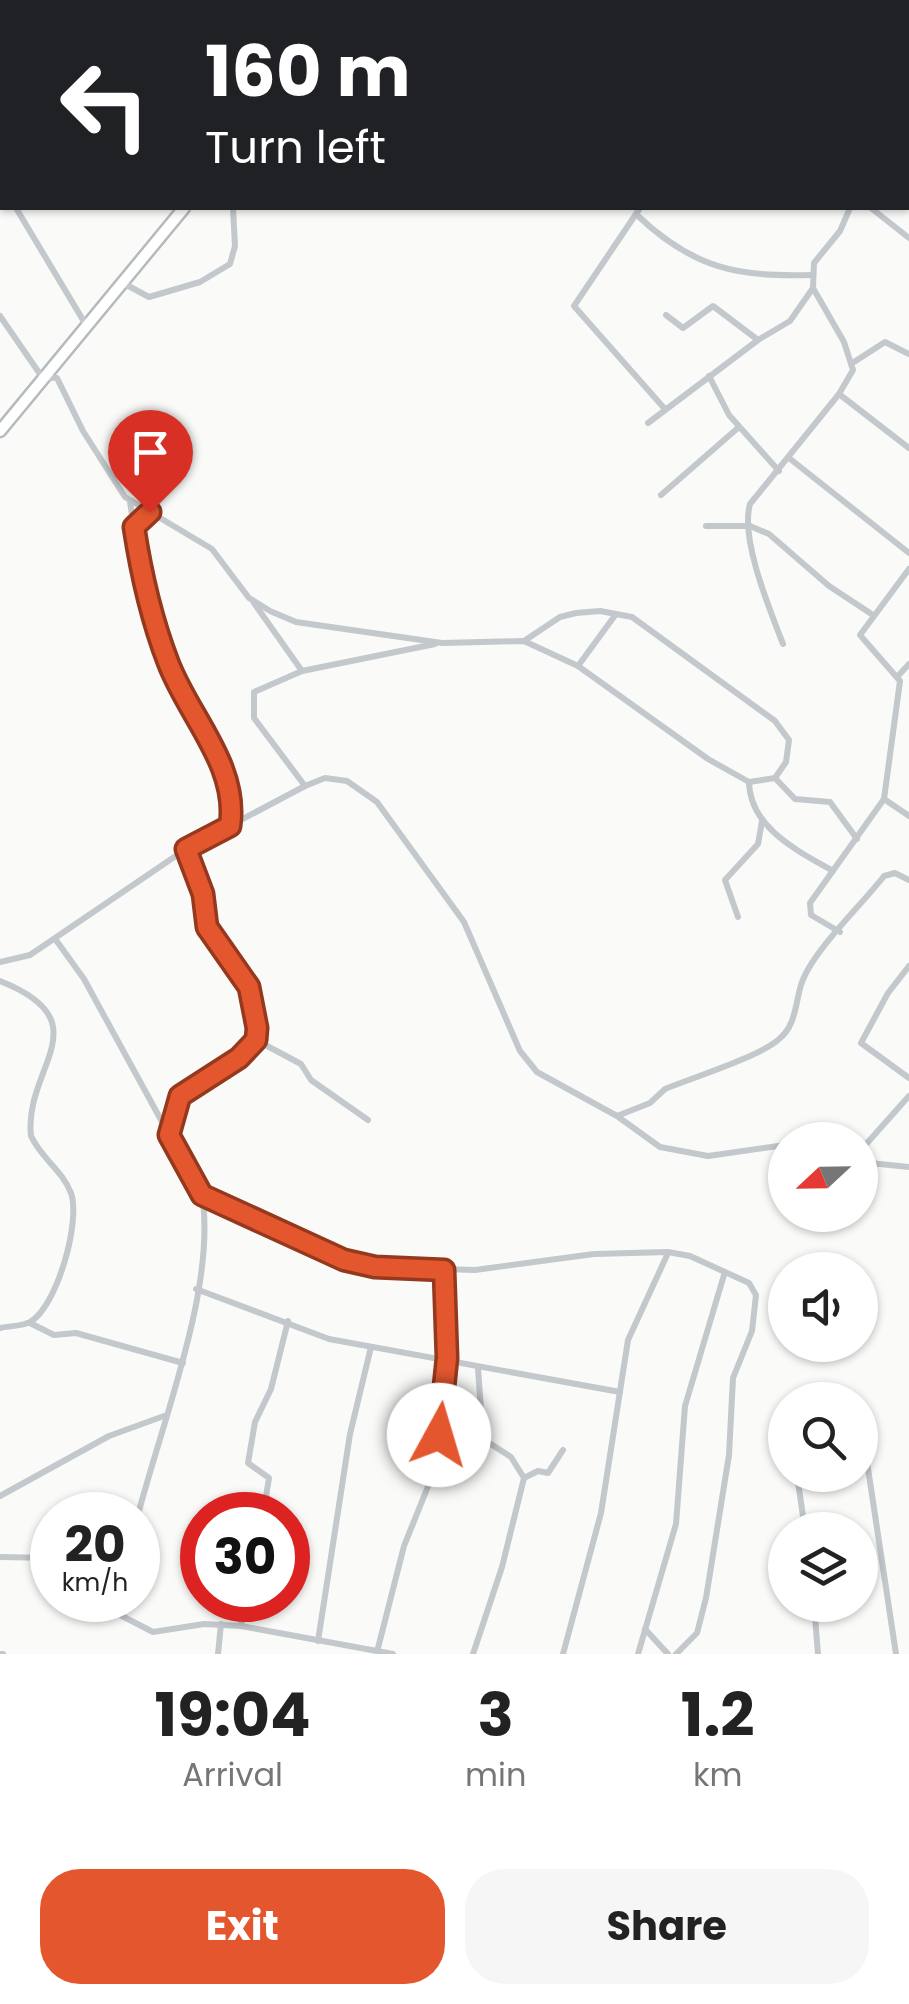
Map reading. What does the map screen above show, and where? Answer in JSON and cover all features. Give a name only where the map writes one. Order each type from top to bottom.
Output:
[{"type":"main road","points":[[0,431],[182,210]]},
{"type":"street","points":[[17,210],[86,325]]},
{"type":"street","points":[[121,282],[149,297],[200,282],[230,264],[235,246],[233,210]]},
{"type":"street","points":[[849,210],[840,231],[814,262],[812,288],[854,362]]},
{"type":"street","points":[[873,210],[909,238]]},
{"type":"street","points":[[664,408],[574,306],[639,212],[661,238],[724,270],[754,276],[812,274]]},
{"type":"street","points":[[648,422],[758,340],[790,321],[812,288]]},
{"type":"street","points":[[666,314],[683,328],[713,306],[758,340]]},
{"type":"street","points":[[0,316],[42,376],[57,378],[83,431],[132,504],[142,579],[168,665],[229,782],[230,826]]},
{"type":"street","points":[[784,644],[758,570],[750,504],[850,379],[854,362],[878,343],[894,344],[909,354]]},
{"type":"street","points":[[709,376],[739,427],[779,471]]},
{"type":"street","points":[[839,394],[909,448]]},
{"type":"street","points":[[661,495],[739,427]]},
{"type":"street","points":[[789,458],[909,552]]},
{"type":"street","points":[[124,497],[212,549],[302,671]]},
{"type":"street","points":[[134,527],[150,512]]},
{"type":"street","points":[[706,526],[750,526],[769,534],[829,586],[874,614]]},
{"type":"street","points":[[840,932],[811,915],[809,909],[884,799],[900,696],[898,676],[861,639],[874,614],[909,570]]},
{"type":"street","points":[[249,598],[296,622],[442,643],[524,641],[578,666],[708,759],[750,782],[774,778],[786,762],[789,740],[775,720],[632,618],[600,611],[560,617],[524,641]]},
{"type":"street","points":[[578,666],[616,614]]},
{"type":"street","points":[[304,786],[254,718],[254,692],[302,671],[442,643]]},
{"type":"street","points":[[898,676],[909,664]]},
{"type":"street","points":[[900,696],[909,704]]},
{"type":"street","points":[[0,962],[30,955],[56,940],[186,849],[304,786],[325,778],[347,781],[377,802],[464,922],[527,1061],[538,1072],[617,1116],[660,1147],[708,1156],[768,1148]]},
{"type":"street","points":[[774,778],[795,799],[830,802],[857,839]]},
{"type":"street","points":[[750,782],[750,798],[762,820],[787,845],[833,870]]},
{"type":"street","points":[[884,799],[909,816]]},
{"type":"street","points":[[738,916],[725,880],[758,844],[762,820]]},
{"type":"street","points":[[169,1135],[180,1096],[239,1058],[256,1040],[256,1007],[249,987],[207,927],[203,894],[186,849]]},
{"type":"street","points":[[617,1116],[650,1103],[665,1090],[778,1040],[796,1014],[800,986],[811,961],[888,873],[909,880]]},
{"type":"street","points":[[56,940],[84,979],[202,1195],[206,1242],[183,1362],[144,1492]]},
{"type":"street","points":[[907,972],[888,993],[861,1043],[909,1078]]},
{"type":"street","points":[[0,981],[26,991],[51,1018],[55,1047],[34,1104],[31,1136],[66,1182],[74,1205],[54,1295],[30,1323]]},
{"type":"street","points":[[256,1040],[301,1064],[311,1080],[368,1120]]},
{"type":"street","points":[[878,1131],[909,1096]]},
{"type":"street","points":[[878,1164],[909,1167]]},
{"type":"street","points":[[202,1195],[344,1260],[375,1267],[444,1270],[538,1265],[594,1254],[668,1252],[690,1256],[753,1287],[752,1330],[733,1378],[729,1456],[721,1486],[706,1598],[696,1634],[676,1654]]},
{"type":"street","points":[[563,1654],[601,1512],[628,1340],[668,1252]]},
{"type":"street","points":[[378,1648],[404,1546],[436,1464],[447,1358],[444,1270]]},
{"type":"street","points":[[638,1654],[676,1524],[685,1406],[724,1275]]},
{"type":"street","points":[[196,1289],[329,1339],[620,1392]]},
{"type":"street","points":[[267,1492],[269,1478],[248,1463],[254,1422],[271,1389],[288,1321]]},
{"type":"street","points":[[0,1328],[30,1323],[54,1335],[76,1333],[183,1362]]},
{"type":"street","points":[[318,1641],[350,1434],[371,1347]]},
{"type":"street","points":[[478,1368],[482,1439],[510,1458],[524,1478]]},
{"type":"street","points":[[0,1496],[109,1436],[164,1416]]},
{"type":"street","points":[[473,1654],[524,1478],[538,1470],[548,1474],[563,1450]]},
{"type":"street","points":[[872,1492],[896,1654]]},
{"type":"street","points":[[0,1557],[30,1558]]},
{"type":"street","points":[[134,1622],[153,1632],[221,1624],[241,1626],[306,1641],[378,1648],[393,1654]]},
{"type":"street","points":[[241,1626],[242,1622]]},
{"type":"street","points":[[815,1622],[818,1654]]},
{"type":"street","points":[[218,1654],[221,1624]]},
{"type":"street","points":[[646,1629],[668,1654]]},
{"type":"street","points":[[305,1654],[306,1641]]},
{"type":"route","points":[[150,512],[134,527],[142,579],[168,665],[229,782],[233,808],[230,826],[186,849],[200,882],[207,927],[249,987],[256,1007],[257,1028],[250,1049],[180,1096],[169,1135],[202,1195],[344,1260],[375,1267],[444,1270],[447,1358],[439,1435]]}]
